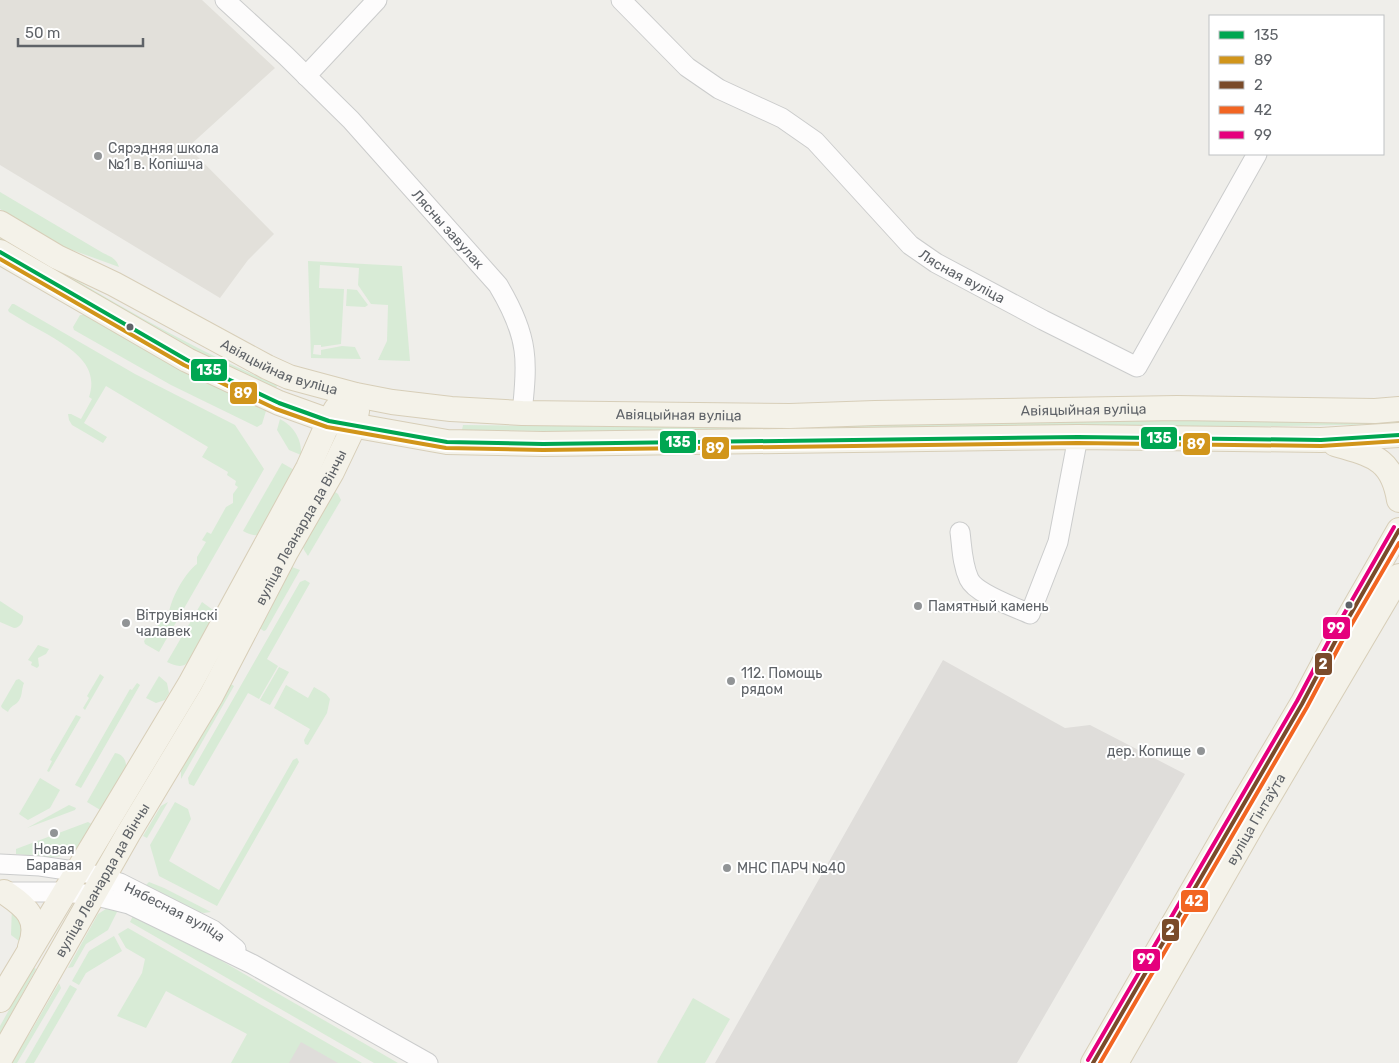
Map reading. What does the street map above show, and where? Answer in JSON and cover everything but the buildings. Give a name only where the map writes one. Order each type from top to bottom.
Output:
[{"type":"main road","name":"Авіяцыйная вуліца","points":[[0,223],[57,257],[114,284],[267,367],[289,377],[356,395],[392,402],[451,409],[522,413],[790,416],[1177,408],[1375,411],[1399,409]]},
{"type":"main road","name":"Авіяцыйная вуліца","points":[[0,252],[187,360],[271,400],[329,421],[447,442],[543,444],[1078,437],[1321,440],[1399,435]]},
{"type":"main road","name":"вуліца Леанарда да Вінчы","points":[[0,1000],[190,684],[308,468],[329,421],[346,399],[356,395],[357,417],[332,472],[286,552],[211,696],[98,886],[0,1059]]},
{"type":"main road","points":[[839,440],[863,434],[870,429],[874,424],[875,413]]},
{"type":"main road","points":[[789,441],[790,416]]},
{"type":"main road","points":[[1321,440],[1368,454],[1380,460],[1397,485],[1399,500]]},
{"type":"main road","name":"вуліца Гінтаўта","points":[[1093,1063],[1302,704],[1337,638],[1399,530]]},
{"type":"main road","name":"вуліца Гінтаўта","points":[[1116,1063],[1255,820],[1399,576]]},
{"type":"main road","points":[[2,892],[21,902],[30,916],[33,935],[28,951]]},
{"type":"street","name":"Лясны завулак","points":[[225,0],[306,76],[372,143],[498,285],[514,315],[524,350],[522,413]]},
{"type":"street","points":[[306,76],[377,0]]},
{"type":"street","name":"Лясная вуліца","points":[[621,0],[687,67],[719,89],[782,118],[815,141],[910,245],[953,272],[1137,367],[1256,155]]},
{"type":"street","points":[[960,532],[963,560],[970,580],[982,591],[1030,614],[1058,542],[1078,437]]},
{"type":"street","name":"Нябесная вуліца","points":[[0,864],[40,866],[77,871],[98,886]]},
{"type":"street","name":"Нябесная вуліца","points":[[2,892],[64,892],[98,886],[136,890],[213,930],[252,964],[428,1063]]},
{"type":"shaded area","name":"Сярэдняя школа №1 в. Копішча","points":[[0,0],[202,0],[275,68],[188,147],[274,234],[248,260],[220,298],[0,165]]},
{"type":"shaded area","points":[[943,660],[1065,728],[1090,725],[1185,774],[1017,1063],[715,1063]]},
{"type":"shaded area","points":[[297,1030],[354,1063],[278,1063]]},
{"type":"green space","points":[[0,192],[113,258],[119,267],[64,247],[0,209]]},
{"type":"green space","points":[[0,235],[171,334],[277,385],[276,389],[192,350],[98,298],[0,239]]},
{"type":"green space","points":[[308,261],[402,266],[410,361],[378,360],[387,341],[388,305],[371,304],[358,285],[359,268],[320,265],[319,288],[344,289],[341,344],[321,347],[321,345],[314,345],[313,354],[321,355],[321,350],[342,346],[355,347],[361,359],[311,358]]},
{"type":"green space","points":[[347,289],[357,290],[368,305],[365,307],[346,306]]},
{"type":"green space","points":[[12,304],[135,374],[235,425],[264,469],[159,652],[145,644],[144,641],[169,613],[179,586],[197,564],[197,557],[206,542],[202,540],[207,532],[211,534],[226,507],[233,503],[233,494],[238,487],[235,485],[236,481],[227,475],[228,472],[202,457],[208,447],[106,386],[84,423],[107,437],[103,443],[72,425],[68,414],[81,419],[92,399],[89,397],[91,385],[87,366],[81,358],[65,345],[9,312],[8,310]]},
{"type":"green space","points":[[80,315],[84,315],[181,370],[266,411],[262,424],[257,427],[171,385],[74,330],[73,327]]},
{"type":"green space","points":[[1399,415],[1399,424],[797,435],[797,426]]},
{"type":"green space","points":[[280,419],[289,425],[296,434],[300,444],[301,455],[289,450],[277,430]]},
{"type":"green space","points":[[463,425],[768,428],[768,434],[462,430]]},
{"type":"green space","points":[[282,463],[296,471],[263,533],[258,535],[248,534],[243,531]]},
{"type":"green space","points":[[332,490],[338,494],[341,500],[308,556],[302,544]]},
{"type":"green space","points":[[292,567],[300,570],[264,631],[259,628],[288,568]]},
{"type":"green space","points":[[305,580],[310,583],[267,659],[278,666],[259,699],[248,693],[194,786],[189,784],[188,778],[300,582]]},
{"type":"green space","points":[[0,601],[23,616],[20,626],[14,628],[0,622]]},
{"type":"green space","points":[[202,602],[213,610],[214,618],[196,650],[184,665],[177,666],[167,662]]},
{"type":"green space","points":[[38,645],[49,649],[46,654],[38,658],[39,666],[37,668],[31,665],[32,662],[28,660]]},
{"type":"green space","points":[[279,667],[289,672],[270,705],[260,700]]},
{"type":"green space","points":[[100,674],[104,677],[85,710],[83,708],[89,698],[87,696]]},
{"type":"green space","points":[[159,676],[167,683],[169,693],[165,700],[156,703],[146,698]]},
{"type":"green space","points":[[19,679],[24,683],[21,696],[19,701],[8,712],[1,706],[16,680]]},
{"type":"green space","points":[[137,683],[140,685],[81,788],[75,785],[130,689],[132,690]]},
{"type":"green space","points":[[229,683],[234,686],[181,779],[181,771],[225,685]]},
{"type":"green space","points":[[286,685],[308,698],[314,687],[326,694],[330,699],[327,713],[308,745],[305,744],[304,740],[310,729],[274,708]]},
{"type":"green space","points":[[76,715],[81,717],[49,772],[47,771],[52,761],[50,760]]},
{"type":"green space","points":[[115,753],[124,758],[126,769],[102,811],[87,802]]},
{"type":"green space","points":[[297,758],[299,762],[217,906],[159,876],[150,845],[175,802],[188,809],[191,819],[169,861],[219,890],[293,760]]},
{"type":"green space","points":[[40,778],[60,790],[50,808],[28,820],[19,814]]},
{"type":"green space","points":[[168,802],[147,838],[143,836],[161,806]]},
{"type":"green space","points":[[69,805],[76,808],[75,810],[27,828]]},
{"type":"green space","points":[[88,822],[93,825],[90,831],[82,843],[71,853],[56,857],[16,854],[16,849]]},
{"type":"green space","points":[[149,882],[211,912],[199,912],[146,885]]},
{"type":"green space","points":[[12,905],[24,916],[19,941],[11,935]]},
{"type":"green space","points":[[109,907],[119,908],[108,930],[86,944],[73,967],[68,968],[98,914]]},
{"type":"green space","points":[[134,914],[182,938],[398,1063],[374,1063],[130,922]]},
{"type":"green space","points":[[128,928],[362,1063],[338,1063],[301,1042],[289,1063],[231,1063],[247,1034],[166,991],[146,1028],[117,1016],[142,973],[145,959],[126,948],[118,934]]},
{"type":"green space","points":[[114,936],[122,951],[86,973],[79,985],[72,981],[89,951]]},
{"type":"green space","points":[[33,967],[36,969],[0,1034],[0,1026]]},
{"type":"green space","points":[[59,983],[61,988],[17,1063],[10,1063],[30,1033]]},
{"type":"green space","points":[[70,985],[77,989],[34,1063],[25,1063]]},
{"type":"green space","points":[[693,998],[730,1019],[705,1063],[658,1063],[657,1062]]},
{"type":"transit line","name":"135","points":[[0,252],[187,360],[279,403],[329,421],[447,442],[543,444],[1078,437],[1321,440],[1399,435]]},
{"type":"transit line","name":"89","points":[[0,259],[184,365],[276,409],[327,427],[446,448],[543,450],[1078,443],[1321,446],[1399,441]]},
{"type":"transit line","name":"99","points":[[1088,1060],[1297,701],[1332,635],[1394,527]]},
{"type":"transit line","name":"2","points":[[1093,1063],[1302,704],[1337,638],[1399,530]]},
{"type":"transit line","name":"42","points":[[1100,1063],[1307,707],[1342,641],[1399,543]]},
{"type":"place","name":"Сярэдняя школа №1 в. Копішча","points":[[98,156]]},
{"type":"place","name":"Памятный камень","points":[[918,606]]},
{"type":"place","name":"Вітрувіянскі чалавек","points":[[126,623]]},
{"type":"place","name":"112. Помощь рядом","points":[[731,681]]},
{"type":"place","name":"дер. Копище","points":[[1201,751]]},
{"type":"place","name":"Новая Баравая","points":[[54,833]]},
{"type":"place","name":"МНС ПАРЧ №40","points":[[727,868]]}]
